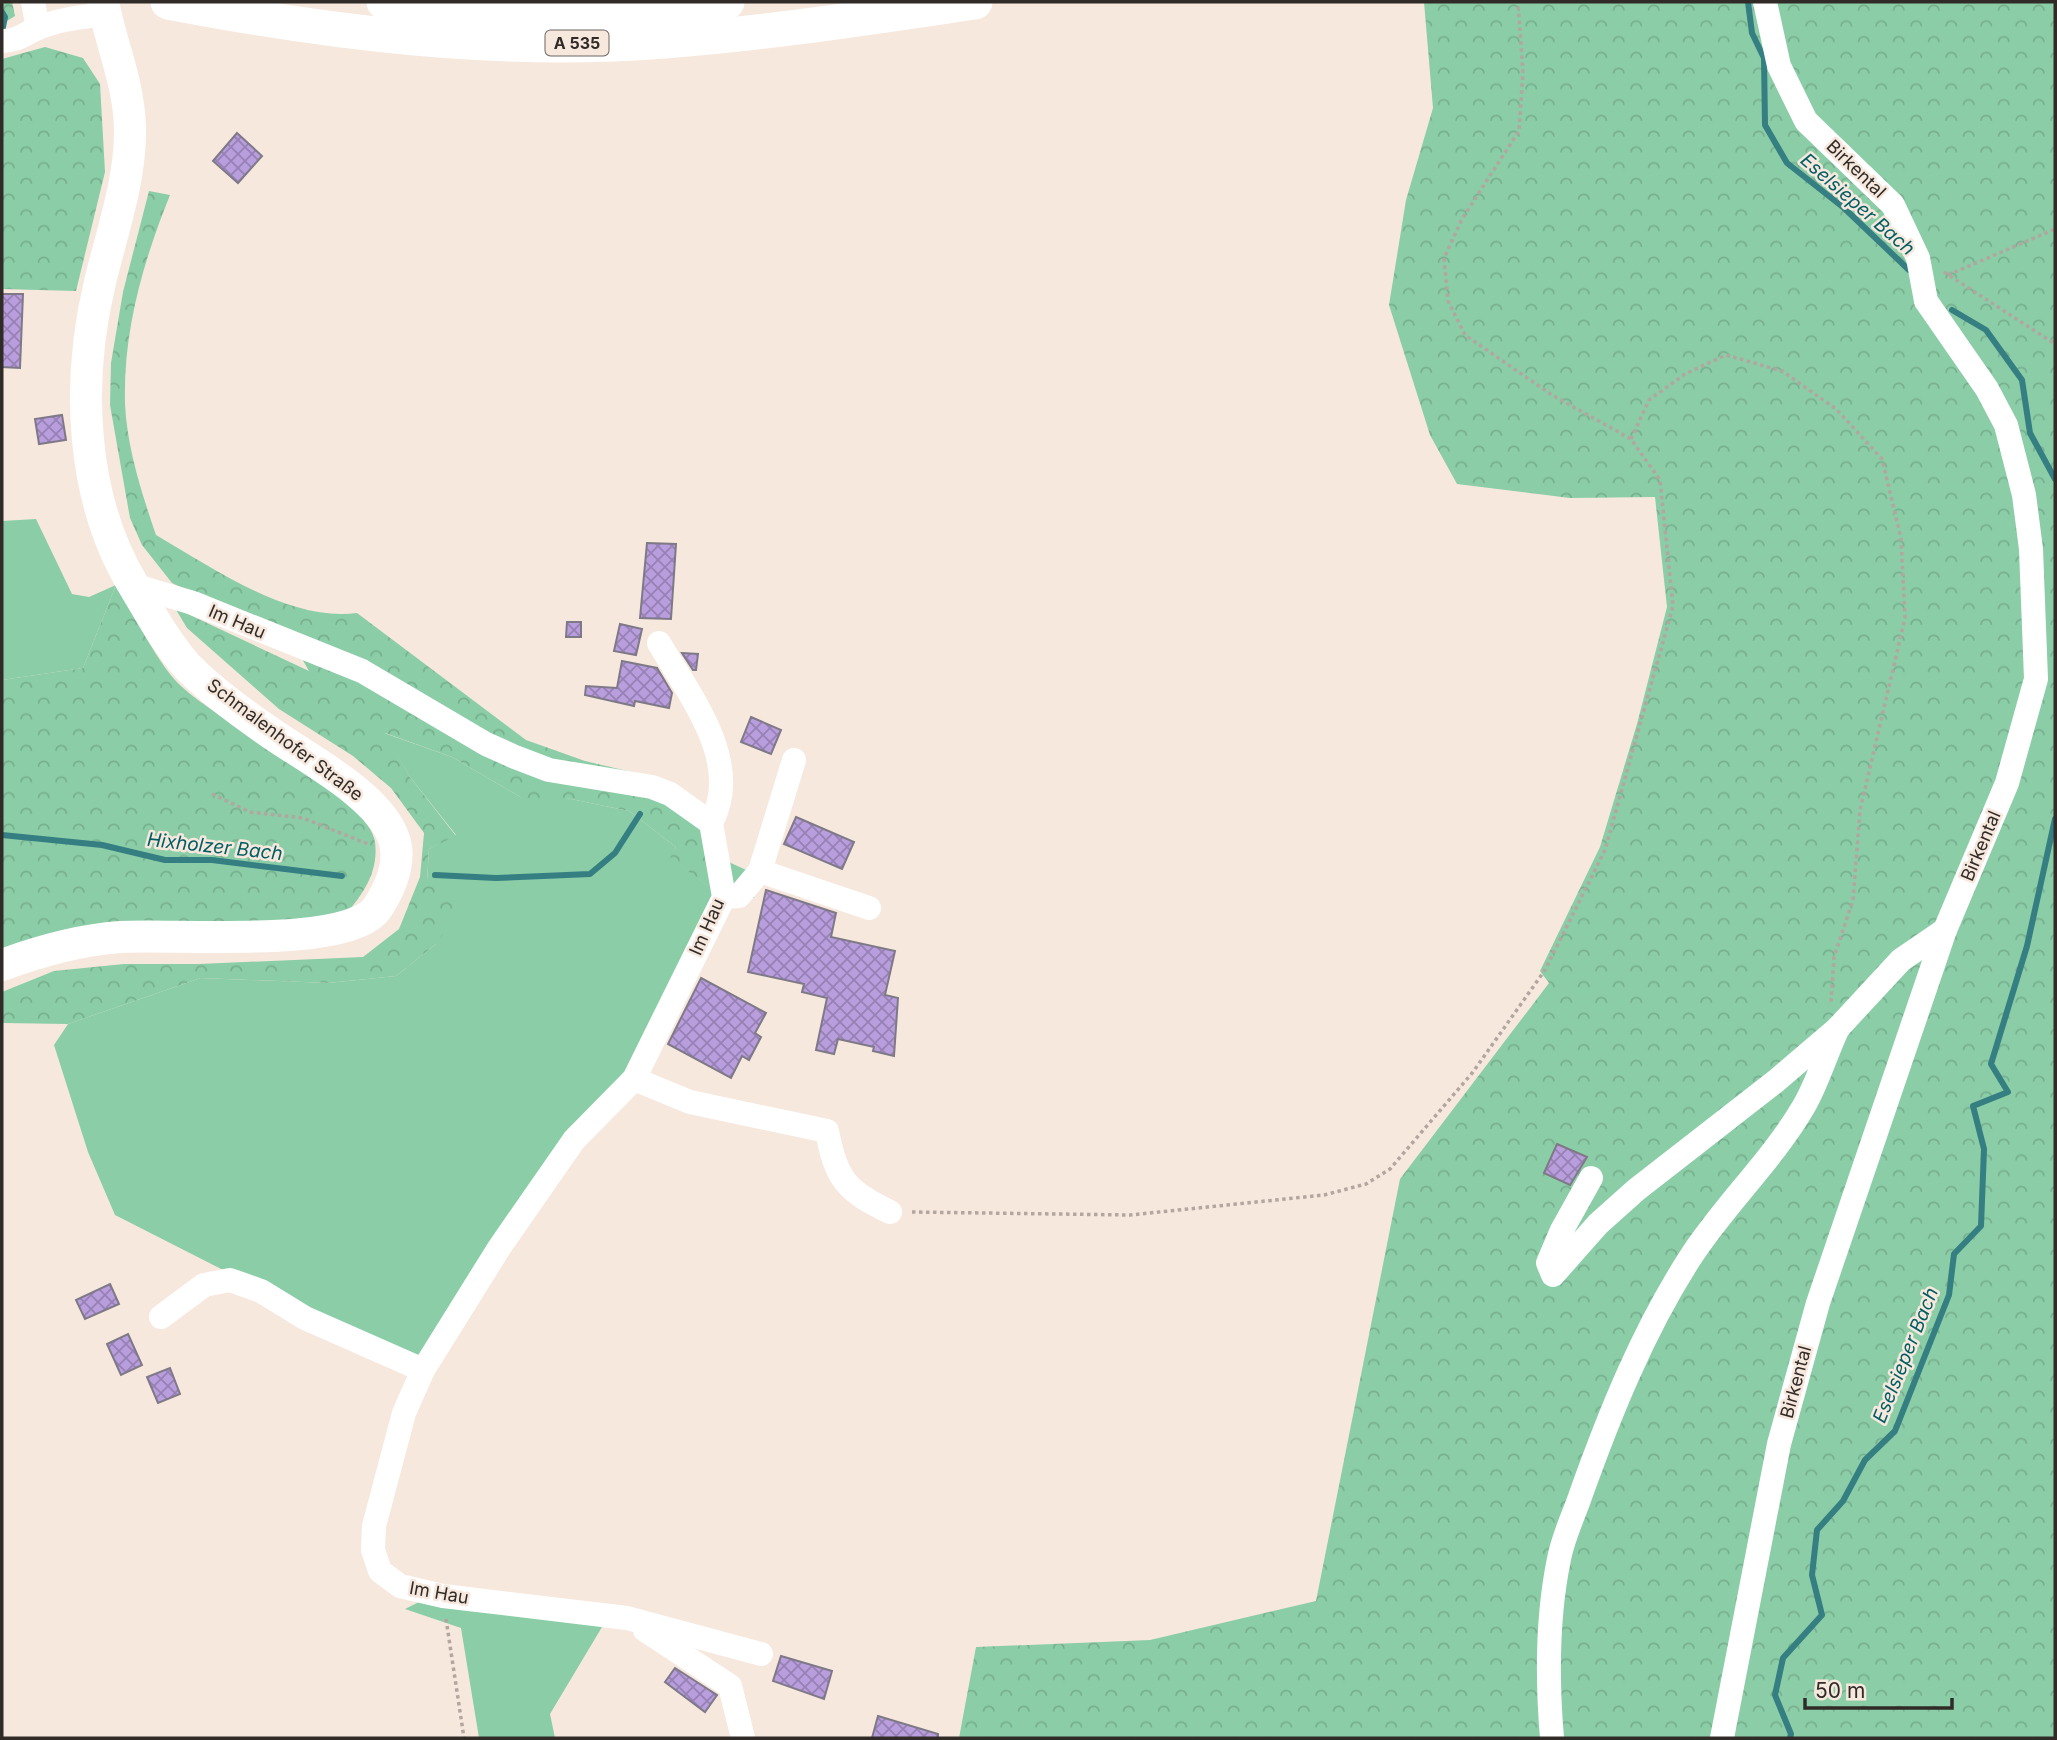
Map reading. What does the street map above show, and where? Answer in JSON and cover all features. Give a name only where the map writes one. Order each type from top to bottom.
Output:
[{"type":"highway","name":"A 535","points":[[384,2],[592,11],[662,10],[727,2]]},
{"type":"highway","name":"A 535","points":[[174,3],[401,36],[553,44],[664,41],[975,2]]},
{"type":"main road","name":"Schmalenhofer Straße","points":[[104,8],[125,82],[130,129],[125,179],[88,343],[85,402],[94,476],[109,529],[133,586],[187,665],[264,729],[338,776],[365,800],[394,838],[396,854]]},
{"type":"main road","points":[[2,965],[49,948],[120,937],[290,935],[350,927],[376,911],[395,872],[396,854]]},
{"type":"street","points":[[33,2],[38,28]]},
{"type":"street","name":"Birkental","points":[[1722,1738],[1779,1444],[1818,1303],[1945,930],[2007,783],[2036,679],[2031,549],[2024,495],[2006,425],[1987,389],[1926,301],[1917,258],[1893,205],[1806,121],[1779,66],[1765,2]]},
{"type":"street","points":[[2,41],[16,41],[38,28],[104,8]]},
{"type":"street","name":"Im Hau","points":[[133,586],[193,603],[362,671],[486,744],[515,757],[550,770],[652,787],[670,794],[711,823],[724,897],[634,1079],[574,1140],[499,1248],[423,1370],[404,1413],[374,1526],[373,1550],[380,1571],[400,1586],[443,1595],[627,1618],[761,1654]]},
{"type":"street","points":[[659,643],[694,702],[720,761],[722,789],[718,810],[711,823]]},
{"type":"street","points":[[724,897],[739,896],[760,870],[794,760]]},
{"type":"street","points":[[760,870],[869,908]]},
{"type":"street","points":[[1591,1178],[1562,1230],[1548,1263],[1553,1275],[1598,1224],[1636,1190],[1838,1028],[1901,960],[1945,930]]},
{"type":"street","points":[[1552,1738],[1548,1697],[1549,1642],[1559,1558],[1605,1427],[1648,1333],[1688,1261],[1720,1213],[1763,1162],[1805,1105],[1838,1028]]},
{"type":"street","points":[[634,1079],[690,1102],[827,1131],[832,1158],[844,1182],[859,1197],[890,1212]]},
{"type":"street","points":[[161,1317],[204,1285],[230,1280],[261,1291],[305,1318],[423,1370]]},
{"type":"street","name":"Im Hau","points":[[627,1618],[730,1686],[743,1738]]},
{"type":"path","points":[[890,1212],[1130,1215],[1324,1195],[1366,1184],[1390,1169],[1473,1072],[1545,970],[1605,850],[1673,606],[1660,480],[1631,439],[1552,395],[1465,335],[1448,302],[1444,258],[1462,219],[1518,131],[1523,72],[1518,2]]},
{"type":"path","points":[[1948,275],[2055,229]]},
{"type":"path","points":[[1917,258],[2055,344]]},
{"type":"path","points":[[1631,439],[1649,400],[1685,374],[1726,355],[1782,371],[1836,408],[1882,459],[1901,538],[1905,618],[1860,810],[1853,900],[1834,957],[1830,1000],[1838,1028]]},
{"type":"path","points":[[212,794],[250,812],[303,818],[396,854]]},
{"type":"path","points":[[443,1595],[464,1738]]},
{"type":"green space","points":[[2,2],[12,2],[15,16],[2,24]]},
{"type":"green space","points":[[1424,2],[2055,2],[2055,1738],[959,1738],[976,1647],[1150,1640],[1316,1601],[1400,1179],[1549,983],[1540,971],[1600,847],[1637,724],[1667,607],[1655,497],[1570,498],[1457,484],[1430,435],[1389,305],[1406,200],[1433,108]]},
{"type":"green space","points":[[45,47],[83,58],[100,84],[105,172],[76,291],[2,289],[2,59]]},
{"type":"green space","points":[[149,191],[170,195],[143,271],[131,323],[125,404],[132,454],[156,535],[227,577],[279,601],[331,614],[357,613],[526,740],[585,761],[653,777],[723,832],[709,853],[755,874],[754,898],[723,897],[670,858],[676,847],[629,811],[566,798],[522,798],[452,757],[385,733],[410,777],[456,836],[429,849],[427,881],[466,903],[436,944],[396,976],[328,983],[201,978],[68,1024],[2,1023],[2,992],[54,971],[124,964],[199,964],[363,957],[399,929],[420,877],[424,833],[391,788],[353,756],[279,709],[187,628],[175,608],[309,671],[293,643],[172,583],[142,545],[130,518],[110,405],[111,363],[123,292]]},
{"type":"green space","points":[[36,519],[72,594],[89,597],[116,585],[83,668],[2,680],[2,521]]},
{"type":"green space","points":[[116,585],[152,647],[175,680],[221,716],[319,781],[347,803],[366,823],[375,842],[372,874],[357,901],[343,917],[2,954],[2,680],[83,668]]},
{"type":"green space","points":[[384,733],[452,757],[522,798],[566,798],[629,811],[676,847],[671,858],[723,897],[637,1066],[425,1361],[233,1275],[115,1215],[88,1152],[54,1045],[68,1024],[201,978],[328,983],[396,976],[436,944],[427,881],[429,849],[456,835],[410,777]]},
{"type":"green space","points":[[451,1586],[605,1622],[550,1714],[555,1738],[479,1738],[461,1628],[405,1609]]},
{"type":"building","points":[[237,133],[262,156],[238,183],[213,161]]},
{"type":"building","points":[[2,294],[23,294],[20,368],[2,367]]},
{"type":"building","points":[[62,415],[66,440],[39,444],[35,419]]},
{"type":"building","points":[[647,543],[676,544],[671,619],[640,618]]},
{"type":"building","points":[[567,622],[581,622],[581,637],[566,637]]},
{"type":"building","points":[[620,624],[642,629],[636,655],[614,651]]},
{"type":"building","points":[[682,653],[698,654],[696,670],[693,670]]},
{"type":"building","points":[[622,661],[657,668],[672,693],[669,708],[635,701],[634,706],[585,695],[586,686],[617,688]]},
{"type":"building","points":[[751,717],[781,730],[771,754],[741,742]]},
{"type":"building","points":[[796,817],[854,842],[842,869],[784,844]]},
{"type":"building","points":[[766,890],[836,913],[831,937],[895,951],[885,995],[898,998],[894,1056],[873,1051],[874,1047],[838,1039],[834,1054],[816,1050],[827,998],[802,992],[804,984],[748,972]]},
{"type":"building","points":[[701,978],[766,1013],[755,1033],[761,1037],[749,1060],[742,1056],[731,1078],[668,1044]]},
{"type":"building","points":[[1557,1144],[1587,1157],[1570,1185],[1544,1173]]},
{"type":"building","points":[[110,1284],[119,1304],[85,1319],[76,1300]]},
{"type":"building","points":[[128,1334],[142,1365],[121,1375],[107,1344]]},
{"type":"building","points":[[170,1368],[180,1394],[158,1403],[147,1377]]},
{"type":"building","points":[[781,1656],[832,1671],[824,1699],[773,1681]]},
{"type":"building","points":[[675,1668],[717,1695],[705,1712],[665,1682]]},
{"type":"building","points":[[878,1716],[938,1734],[938,1738],[872,1738]]},
{"type":"waterway","name":"Eselsieper Bach","points":[[1748,2],[1752,33],[1764,58],[1765,125],[1787,163],[1844,208],[1909,270]]},
{"type":"waterway","points":[[2,12],[5,17],[2,32]]},
{"type":"waterway","name":"Eselsieper Bach","points":[[1952,310],[1986,330],[2022,380],[2030,433],[2055,479]]},
{"type":"waterway","name":"Hixholzer Bach","points":[[435,875],[496,878],[590,874],[615,853],[640,814]]},
{"type":"waterway","name":"Eselsieper Bach","points":[[1790,1738],[1791,1734],[1775,1695],[1783,1658],[1822,1615],[1812,1575],[1817,1530],[1843,1501],[1865,1460],[1895,1431],[1949,1295],[1954,1254],[1981,1226],[1984,1149],[1973,1106],[2008,1092],[1991,1064],[2027,946],[2055,819]]},
{"type":"waterway","name":"Hixholzer Bach","points":[[2,835],[102,845],[165,860],[212,860],[342,876]]}]
